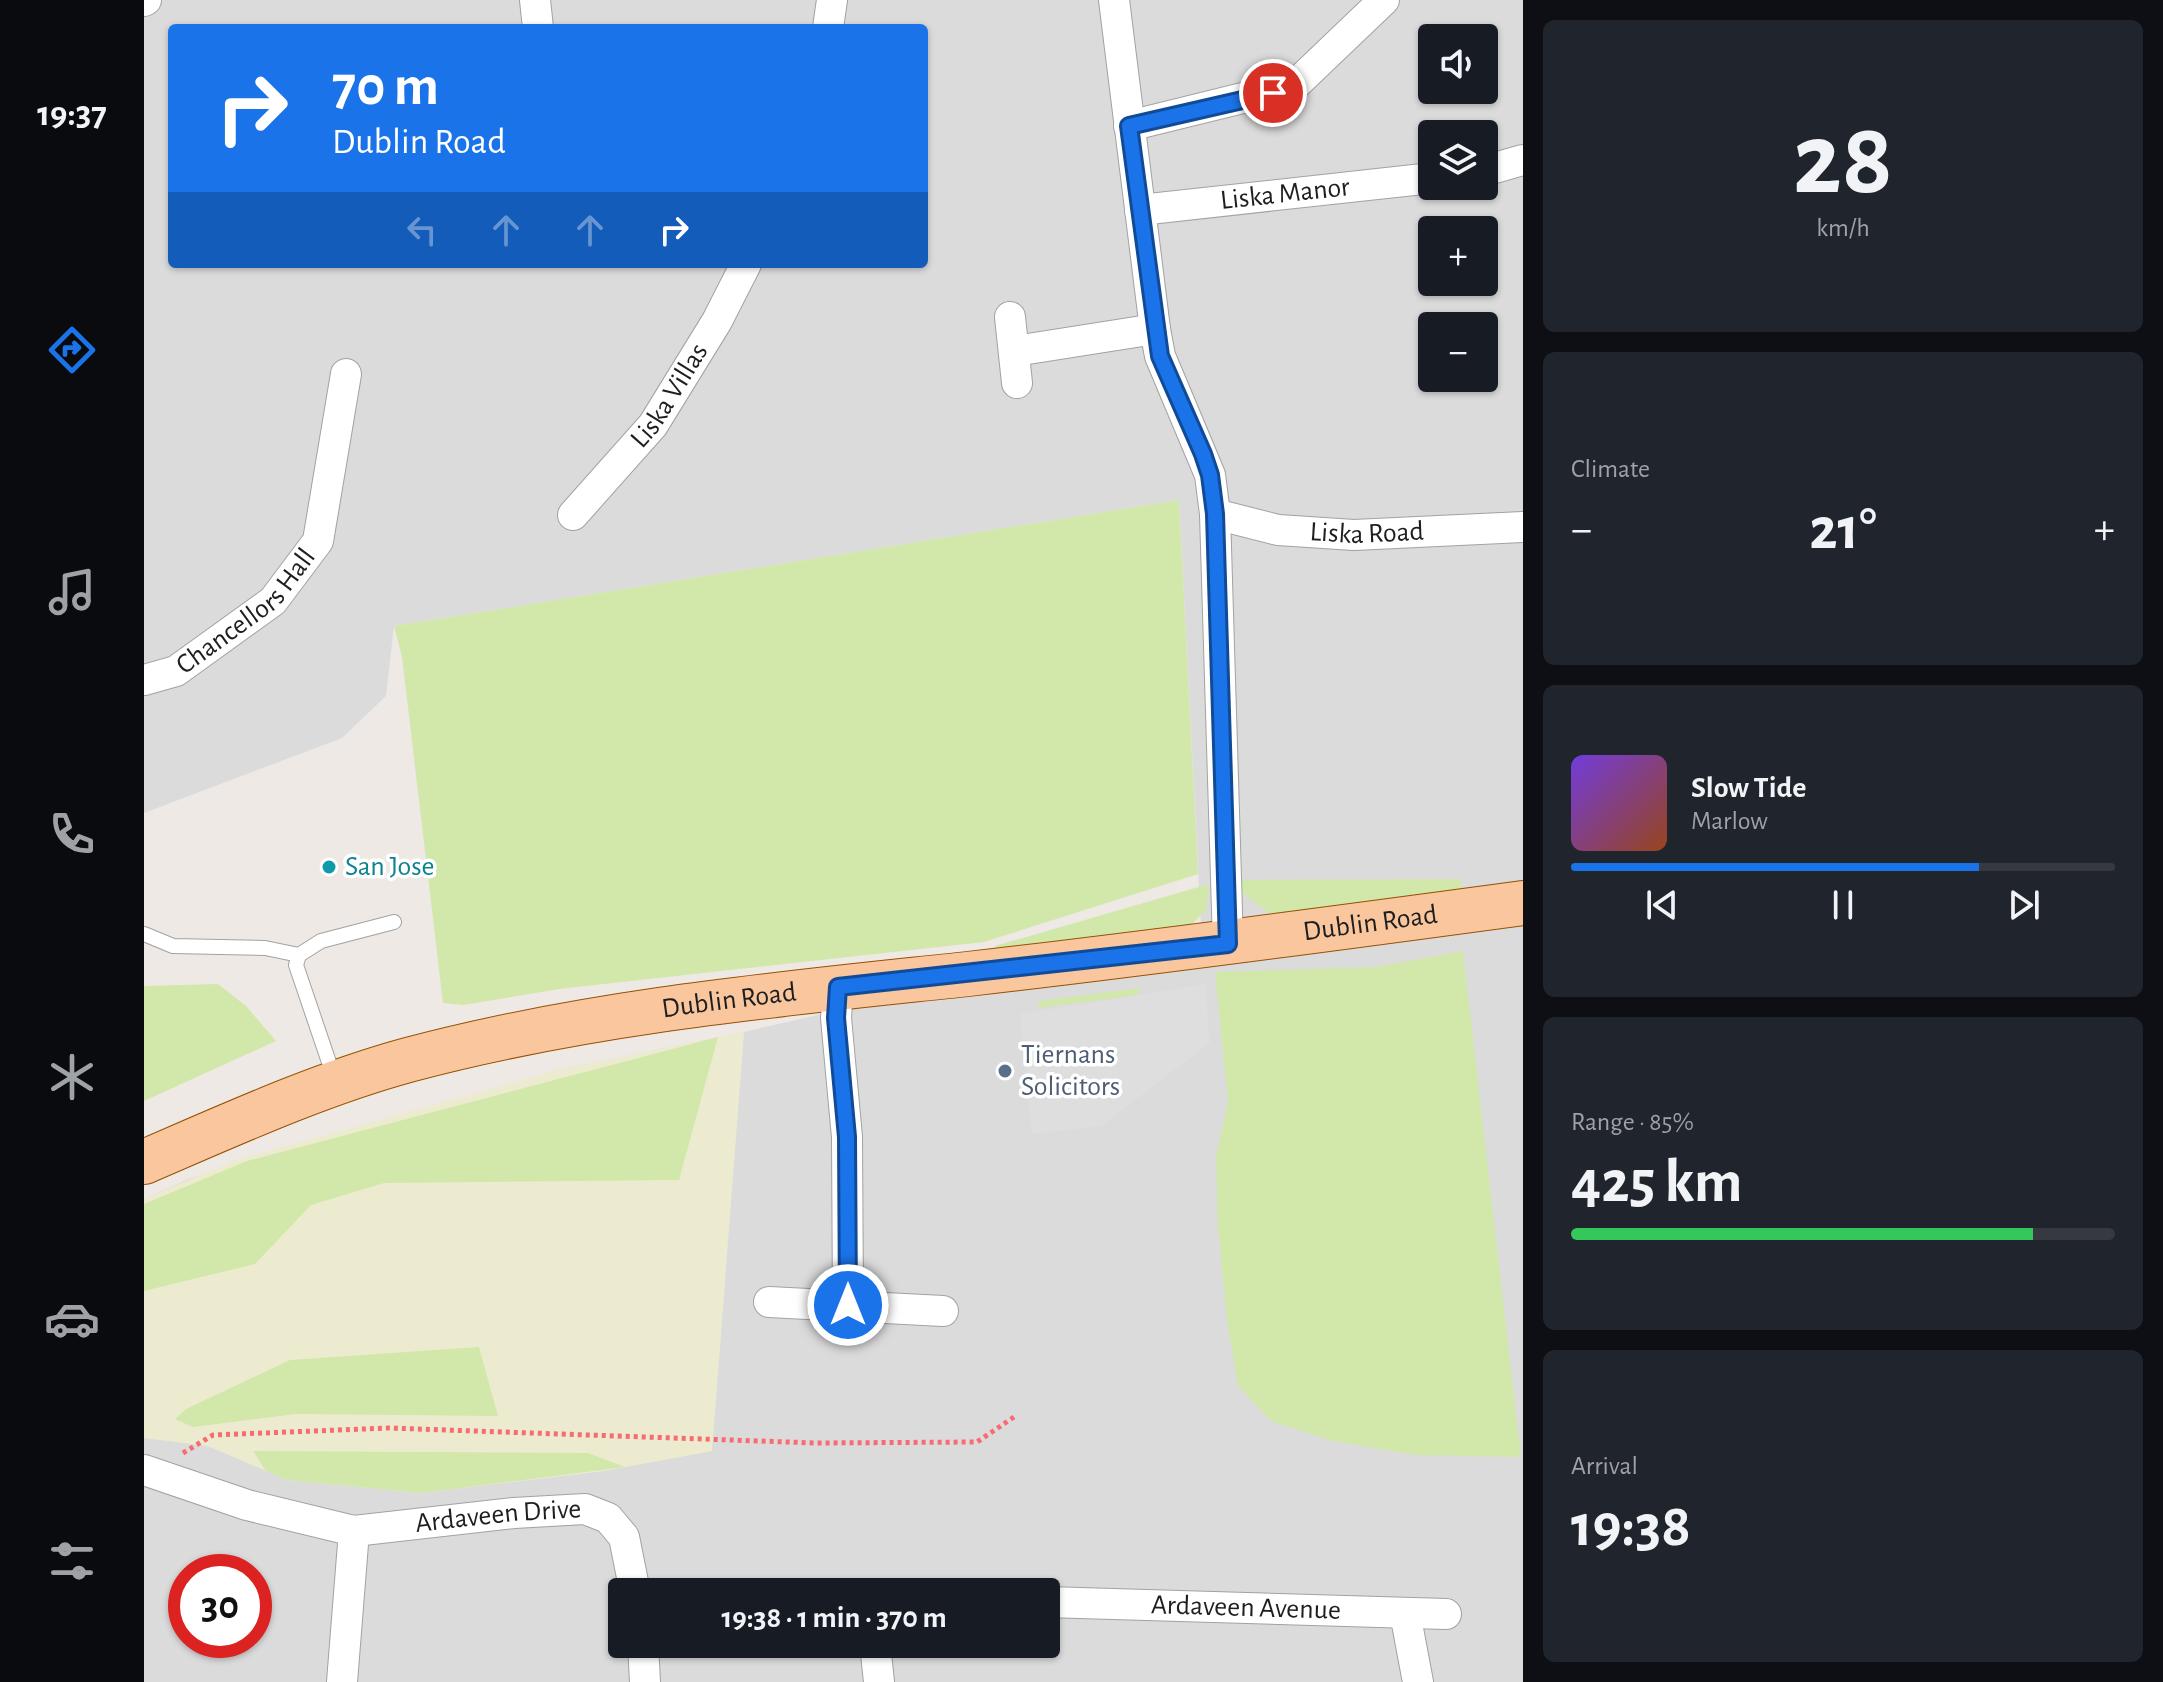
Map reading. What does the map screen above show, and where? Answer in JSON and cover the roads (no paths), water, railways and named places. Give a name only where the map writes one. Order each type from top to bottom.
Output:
[{"type":"main road","name":"Dublin Road","points":[[144,1162],[337,1084],[406,1061],[518,1034],[648,1012],[838,987],[1228,944],[1523,903]]},
{"type":"street","points":[[535,0],[538,24]]},
{"type":"street","points":[[829,24],[832,0]]},
{"type":"street","points":[[1114,0],[1160,356],[1196,433],[1210,475],[1215,514],[1228,944]]},
{"type":"street","points":[[1129,126],[1295,85],[1384,0]]},
{"type":"street","points":[[1498,167],[1523,160]]},
{"type":"street","name":"Liska Manor","points":[[1140,210],[1418,180]]},
{"type":"street","name":"Liska Villas","points":[[573,515],[653,425],[717,321],[744,268]]},
{"type":"street","points":[[1010,317],[1017,383]]},
{"type":"street","points":[[1015,351],[1155,329]]},
{"type":"street","name":"Chancellors Hall","points":[[144,680],[176,671],[273,601],[318,541],[346,374]]},
{"type":"street","name":"Liska Road","points":[[1215,514],[1278,530],[1354,535],[1523,527]]},
{"type":"street","points":[[838,987],[836,1018],[847,1137],[848,1305]]},
{"type":"street","points":[[769,1302],[943,1311]]},
{"type":"street","points":[[147,1471],[247,1505],[354,1531],[342,1682]]},
{"type":"street","name":"Ardaveen Drive","points":[[354,1531],[514,1513],[585,1509],[608,1518],[624,1537],[632,1578]]},
{"type":"street","name":"Ardaveen Avenue","points":[[1060,1602],[1446,1614]]},
{"type":"street","points":[[1405,1613],[1418,1682]]},
{"type":"street","points":[[644,1658],[645,1682]]},
{"type":"street","points":[[876,1658],[879,1682]]},
{"type":"lane","points":[[337,1084],[296,965],[299,955],[321,941],[394,922]]},
{"type":"lane","points":[[144,934],[173,946],[265,948],[299,955]]},
{"type":"place","name":"San Jose","points":[[329,867]]},
{"type":"place","name":"Tiernans Solicitors","points":[[1005,1071]]}]
